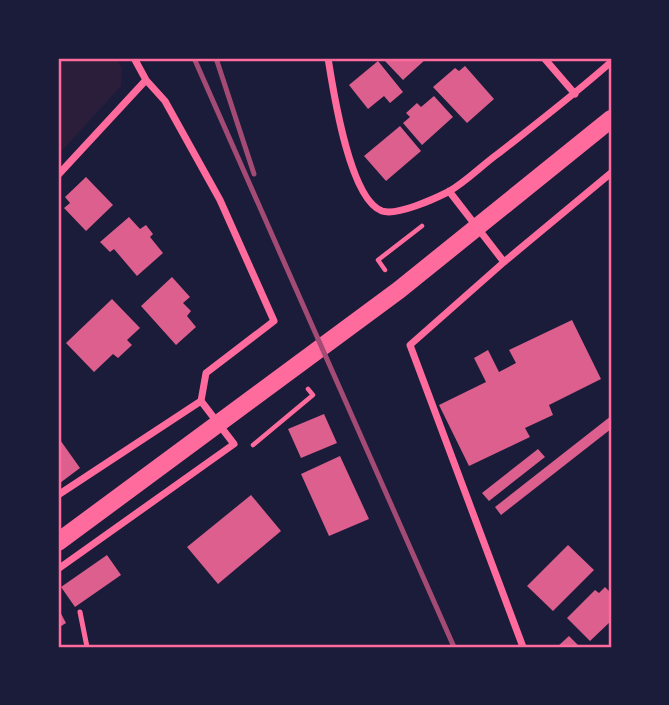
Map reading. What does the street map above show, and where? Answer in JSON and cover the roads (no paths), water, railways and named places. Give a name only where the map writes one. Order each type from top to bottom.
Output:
[{"type":"main road","points":[[58,542],[399,290],[611,119]]},
{"type":"street","points":[[58,495],[201,401],[206,373],[274,321],[220,200],[165,101],[146,80],[134,58]]},
{"type":"street","points":[[328,58],[350,165],[367,199],[382,211],[405,210],[450,191],[575,94],[611,62]]},
{"type":"street","points":[[544,58],[575,94]]},
{"type":"street","points":[[58,175],[146,80]]},
{"type":"street","points":[[523,647],[410,345],[611,173]]},
{"type":"street","points":[[450,191],[504,262]]},
{"type":"street","points":[[58,569],[234,444],[201,401]]},
{"type":"lane","points":[[80,612],[87,647]]},
{"type":"railway","points":[[194,58],[454,647]]},
{"type":"railway","points":[[216,58],[254,174]]}]
